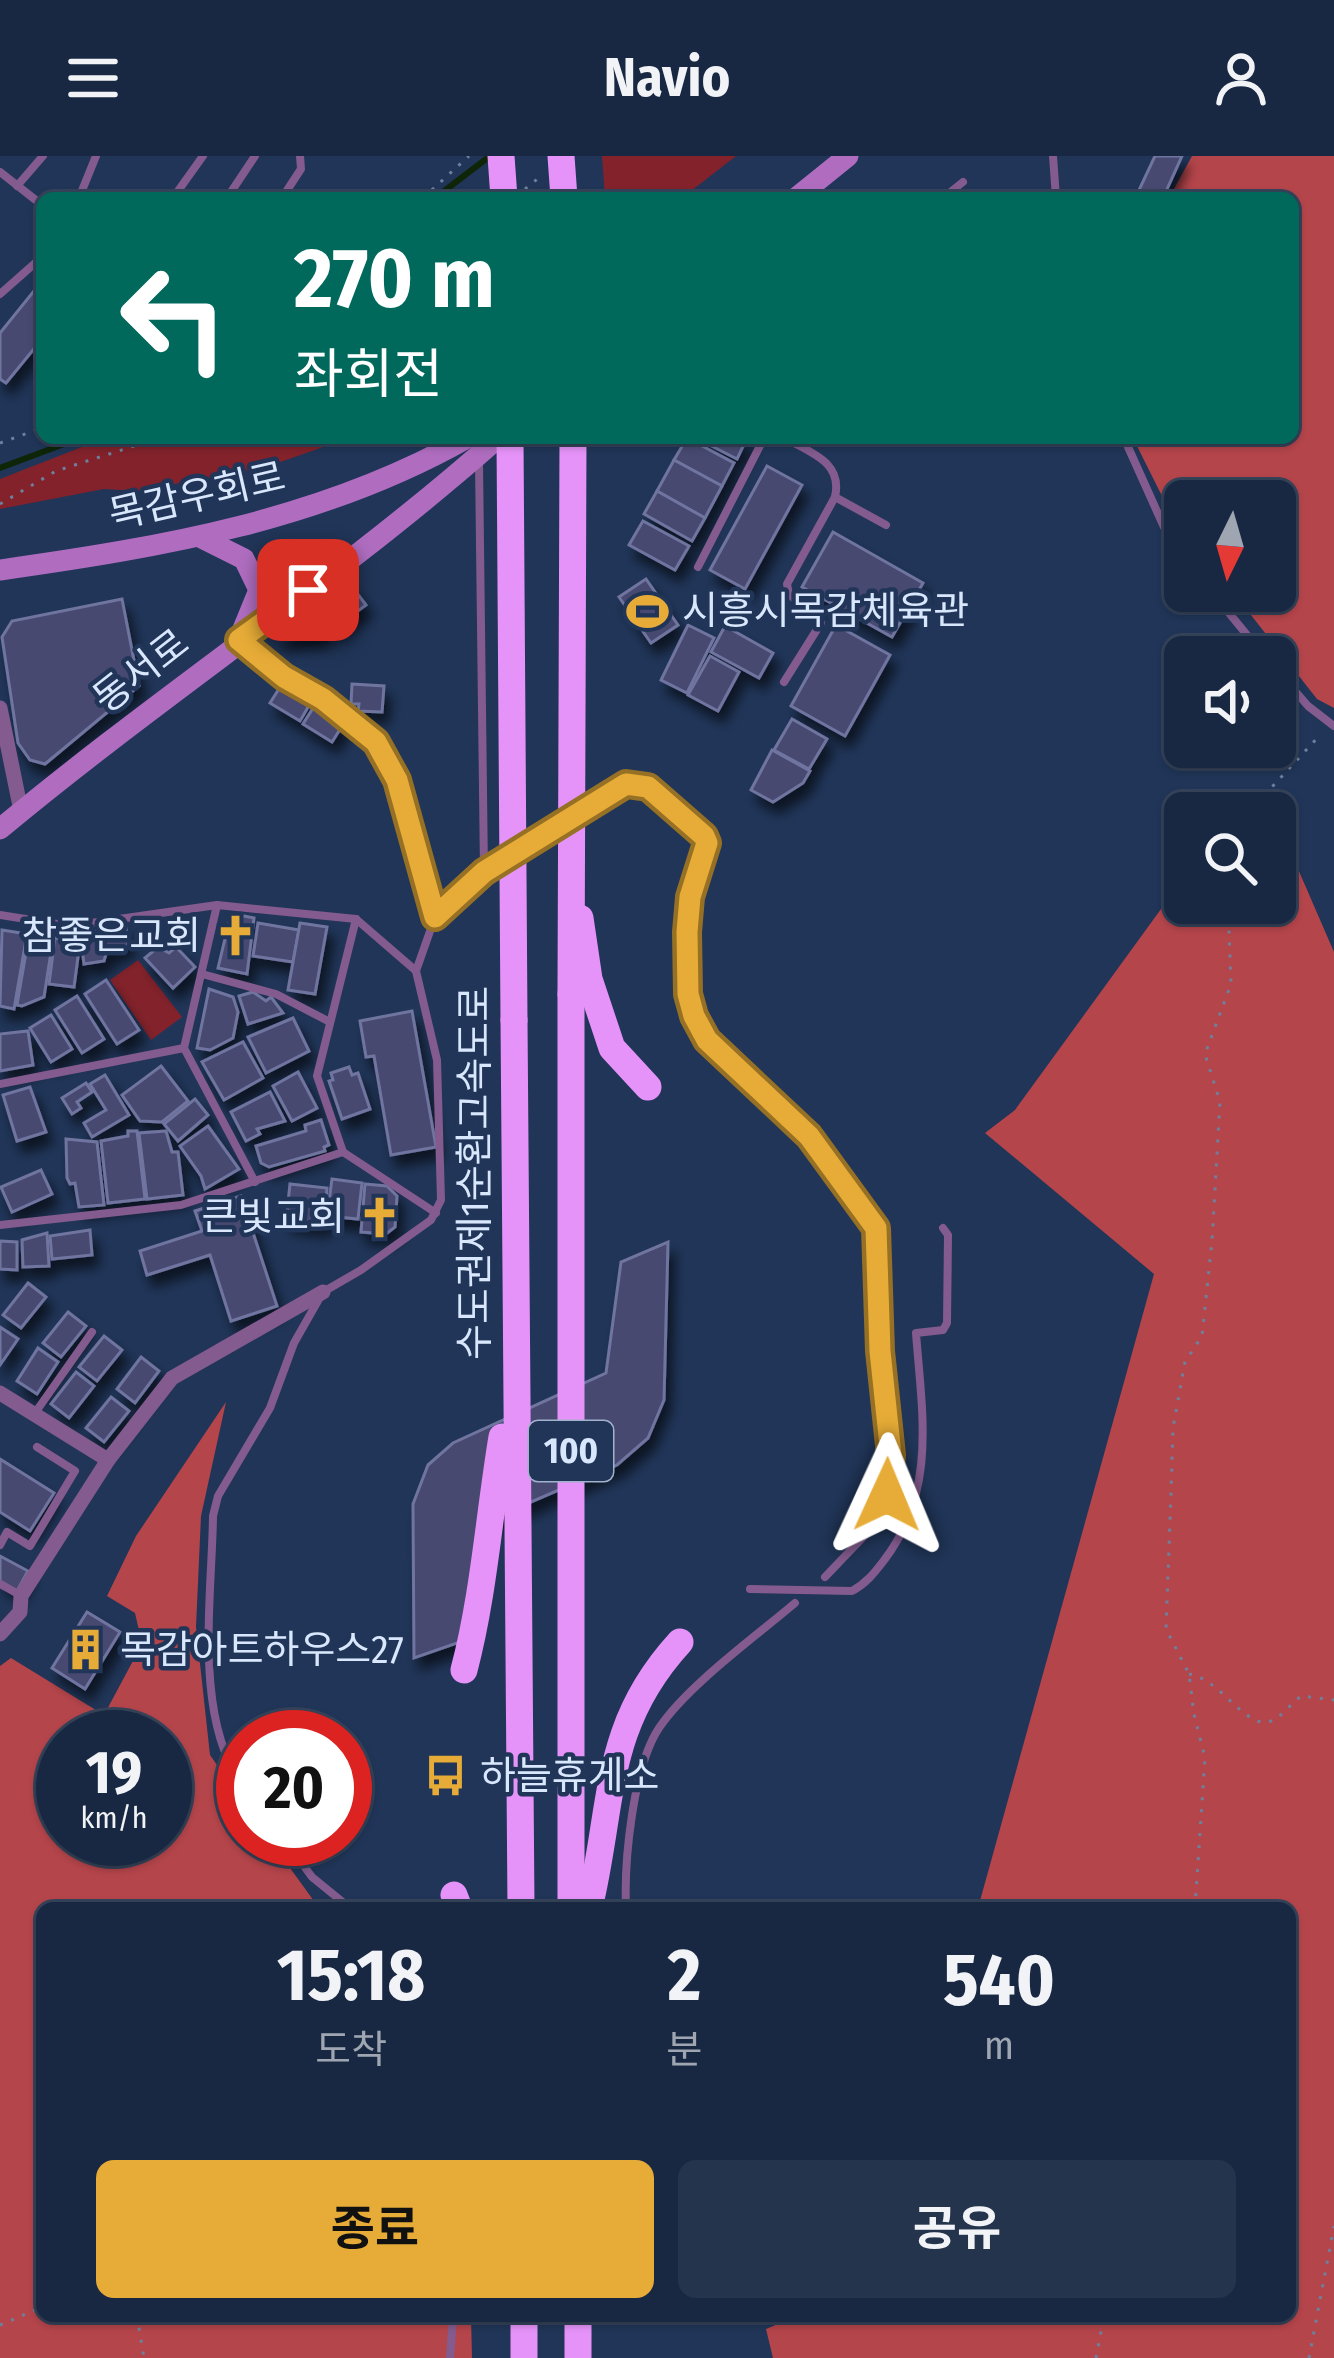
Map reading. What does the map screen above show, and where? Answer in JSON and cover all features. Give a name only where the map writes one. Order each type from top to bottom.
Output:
[{"type":"highway","points":[[501,156],[504,192]]},
{"type":"highway","points":[[561,156],[564,192]]},
{"type":"highway","name":"수도권제1순환고속도로","points":[[510,444],[521,1902]]},
{"type":"highway","name":"100","points":[[571,1902],[573,444]]},
{"type":"highway","points":[[574,850],[586,963],[606,1033],[618,1059],[648,1087]]},
{"type":"highway","points":[[464,1670],[480,1606],[484,1546],[515,1356]]},
{"type":"highway","points":[[590,1902],[616,1750],[640,1692],[680,1642]]},
{"type":"highway","points":[[524,2322],[524,2358]]},
{"type":"highway","points":[[578,2322],[578,2358]]},
{"type":"street","points":[[803,192],[848,156]]},
{"type":"street","name":"목감우회로","points":[[0,570],[202,538],[348,496],[473,446]]},
{"type":"street","name":"동서로","points":[[0,829],[239,640],[410,515],[473,446]]},
{"type":"street","points":[[202,538],[244,559],[259,590],[239,640]]},
{"type":"street","points":[[0,708],[21,811]]},
{"type":"street","points":[[0,1634],[20,1612],[21,1596],[108,1460],[172,1378],[323,1292]]},
{"type":"street","points":[[0,1393],[108,1460]]},
{"type":"lane","points":[[17,186],[44,156]]},
{"type":"lane","points":[[81,192],[95,156]]},
{"type":"lane","points":[[177,192],[202,156]]},
{"type":"lane","points":[[231,192],[255,156]]},
{"type":"lane","points":[[286,192],[301,169],[300,156]]},
{"type":"lane","points":[[1053,156],[1056,192]]},
{"type":"lane","points":[[0,172],[36,200]]},
{"type":"lane","points":[[950,192],[963,182]]},
{"type":"lane","points":[[0,294],[36,262]]},
{"type":"lane","points":[[698,567],[761,444]]},
{"type":"lane","points":[[784,682],[821,622],[789,595],[787,584],[836,497],[839,481],[832,465],[795,444]]},
{"type":"lane","points":[[1127,444],[1164,526]]},
{"type":"lane","points":[[473,446],[484,872]]},
{"type":"lane","points":[[836,497],[886,525]]},
{"type":"lane","points":[[1228,612],[1248,636]]},
{"type":"lane","points":[[239,640],[376,742],[397,780],[435,917]]},
{"type":"lane","points":[[1296,692],[1332,725]]},
{"type":"lane","points":[[216,1733],[210,1689],[213,1516],[218,1496],[270,1408],[295,1342],[323,1292],[393,1249],[436,1213],[441,1200],[436,1060],[416,970],[435,917],[484,872],[626,784],[648,787],[687,819],[707,843],[690,897],[687,932],[688,994],[707,1040],[809,1136],[880,1228],[891,1480],[869,1532],[825,1577]]},
{"type":"lane","points":[[0,915],[70,926],[217,905],[356,920],[416,970]]},
{"type":"lane","points":[[217,905],[184,1048],[256,1183]]},
{"type":"lane","points":[[356,920],[316,1076],[343,1152],[436,1213]]},
{"type":"lane","points":[[202,974],[276,994],[328,1022]]},
{"type":"lane","points":[[0,1084],[184,1048]]},
{"type":"lane","points":[[0,1225],[181,1205],[343,1152]]},
{"type":"lane","points":[[749,1589],[852,1591],[866,1584],[899,1540],[916,1504],[926,1440],[916,1333],[943,1330],[947,1323],[948,1235],[943,1228]]},
{"type":"lane","points":[[34,1414],[92,1332]]},
{"type":"lane","points":[[0,1545],[7,1532],[30,1546],[75,1471],[37,1447]]},
{"type":"lane","points":[[0,1584],[21,1596]]},
{"type":"lane","points":[[627,1902],[637,1796],[651,1742],[678,1705],[795,1603]]},
{"type":"lane","points":[[304,1866],[343,1902]]},
{"type":"lane","points":[[450,2358],[453,2322]]},
{"type":"path","points":[[430,192],[469,156]]},
{"type":"path","points":[[0,442],[36,430]]},
{"type":"path","points":[[0,503],[56,471],[139,444]]},
{"type":"path","points":[[1267,792],[1332,725]]},
{"type":"path","points":[[1195,1902],[1205,1758],[1189,1674],[1166,1629],[1173,1428],[1185,1362],[1202,1336],[1212,1241],[1220,1102],[1205,1054],[1231,984],[1229,924]]},
{"type":"path","points":[[1189,1674],[1218,1686],[1234,1708],[1262,1723],[1301,1696],[1334,1700]]},
{"type":"path","points":[[1309,2358],[1334,2226]]},
{"type":"path","points":[[0,2324],[36,2309]]},
{"type":"path","points":[[138,2322],[144,2358]]},
{"type":"path","points":[[1096,2358],[1103,2322]]},
{"type":"shaded area","points":[[602,156],[736,156],[690,192],[605,192]]},
{"type":"shaded area","points":[[1192,156],[1334,156],[1334,708],[1317,699],[1296,672],[1296,636],[1267,636],[1249,612],[1296,612],[1296,480],[1164,480],[1164,500],[1136,444],[1299,444],[1299,192],[1172,192]]},
{"type":"shaded area","points":[[90,444],[332,444],[269,466],[138,491],[104,489],[0,509],[0,479]]},
{"type":"shaded area","points":[[1296,864],[1334,952],[1334,2358],[773,2358],[766,2329],[783,2322],[1296,2322],[1296,1902],[980,1902],[1154,1274],[985,1133],[1015,1110],[1164,905],[1164,924],[1296,924]]},
{"type":"shaded area","points":[[138,960],[182,1017],[151,1040],[110,980]]},
{"type":"shaded area","points":[[226,1402],[201,1516],[196,1627],[210,1755],[216,1764],[216,1866],[289,1866],[315,1902],[36,1902],[36,2322],[471,2322],[472,2358],[0,2358],[0,1666],[11,1658],[96,1710],[36,1710],[36,1866],[192,1866],[192,1710],[107,1710],[142,1644],[135,1613],[107,1596],[136,1536]]},
{"type":"building","points":[[1155,156],[1182,156],[1166,192],[1139,190]]},
{"type":"building","points":[[36,288],[36,346],[6,383],[0,379],[0,333]]},
{"type":"building","points":[[683,444],[698,444],[734,463],[722,486],[674,460]]},
{"type":"building","points":[[708,444],[744,444],[737,459]]},
{"type":"building","points":[[674,460],[722,486],[705,518],[657,491]]},
{"type":"building","points":[[767,466],[802,485],[745,589],[710,570]]},
{"type":"building","points":[[657,491],[705,518],[692,541],[644,514]]},
{"type":"building","points":[[643,521],[689,546],[675,570],[629,545]]},
{"type":"building","points":[[833,532],[923,583],[892,637],[802,587]]},
{"type":"building","name":"시흥시목감체육관","points":[[646,579],[678,625],[651,643],[619,597]]},
{"type":"building","points":[[350,584],[366,605],[335,628],[319,607]]},
{"type":"building","points":[[122,599],[139,686],[45,764],[30,760],[18,743],[2,637],[12,621]]},
{"type":"building","points":[[314,609],[326,625],[321,635],[280,638],[278,634]]},
{"type":"building","points":[[688,625],[714,638],[687,693],[661,680]]},
{"type":"building","points":[[836,625],[890,655],[845,736],[791,706]]},
{"type":"building","points":[[725,626],[773,653],[759,678],[711,652]]},
{"type":"building","points":[[710,656],[739,672],[718,711],[688,695]]},
{"type":"building","points":[[282,684],[311,702],[300,721],[270,703]]},
{"type":"building","points":[[352,684],[384,686],[382,712],[358,711],[359,704],[351,704]]},
{"type":"building","points":[[315,705],[344,723],[332,742],[303,724]]},
{"type":"building","points":[[792,719],[827,739],[809,769],[774,750]]},
{"type":"building","points":[[772,750],[810,771],[803,783],[773,802],[751,790]]},
{"type":"building","points":[[254,918],[247,974],[218,968],[229,922]]},
{"type":"building","points":[[258,923],[299,930],[293,962],[253,956]]},
{"type":"building","points":[[300,923],[327,927],[315,994],[288,990]]},
{"type":"building","points":[[126,928],[128,945],[106,954],[104,961],[84,964],[80,933]]},
{"type":"building","points":[[2,930],[27,934],[14,1009],[0,1006]]},
{"type":"building","points":[[29,935],[53,939],[44,997],[22,1006],[17,1005]]},
{"type":"building","points":[[55,938],[80,942],[74,987],[49,984]]},
{"type":"building","points":[[158,947],[169,953],[176,947],[195,967],[173,988],[145,958]]},
{"type":"building","points":[[106,980],[139,1030],[117,1044],[85,994]]},
{"type":"building","points":[[209,989],[233,997],[238,1012],[233,1038],[210,1050],[197,1048]]},
{"type":"building","points":[[253,992],[266,1001],[271,997],[283,1013],[248,1024],[239,996]]},
{"type":"building","points":[[77,996],[104,1039],[82,1053],[55,1010]]},
{"type":"building","points":[[412,1011],[436,1147],[391,1155],[374,1056],[366,1057],[360,1021]]},
{"type":"building","points":[[51,1015],[72,1049],[51,1062],[30,1028]]},
{"type":"building","points":[[293,1018],[309,1051],[266,1073],[248,1037]]},
{"type":"building","points":[[28,1031],[33,1065],[0,1071],[0,1034]]},
{"type":"building","points":[[243,1042],[263,1078],[224,1100],[202,1062]]},
{"type":"building","points":[[161,1066],[188,1101],[162,1122],[140,1121],[122,1095]]},
{"type":"building","points":[[349,1067],[352,1075],[358,1073],[370,1109],[342,1119],[329,1081],[333,1080],[331,1073]]},
{"type":"building","points":[[298,1072],[317,1108],[292,1121],[273,1086]]},
{"type":"building","points":[[105,1075],[129,1115],[92,1137],[84,1123],[106,1110],[90,1084]]},
{"type":"building","points":[[86,1083],[92,1092],[77,1102],[81,1108],[72,1114],[62,1098]]},
{"type":"building","points":[[30,1087],[46,1132],[17,1141],[3,1095]]},
{"type":"building","points":[[270,1092],[285,1121],[257,1129],[260,1134],[246,1141],[231,1112]]},
{"type":"building","points":[[195,1099],[208,1115],[178,1141],[164,1124]]},
{"type":"building","points":[[321,1120],[329,1145],[325,1151],[269,1167],[261,1163],[256,1146],[306,1131],[305,1125]]},
{"type":"building","points":[[208,1126],[239,1169],[205,1189],[180,1146]]},
{"type":"building","points":[[128,1131],[137,1131],[145,1199],[108,1203],[101,1141],[128,1136]]},
{"type":"building","points":[[166,1131],[172,1152],[178,1152],[183,1195],[147,1199],[139,1133]]},
{"type":"building","points":[[66,1139],[97,1142],[104,1205],[79,1207],[75,1183],[67,1178]]},
{"type":"building","points":[[41,1170],[52,1194],[12,1212],[1,1187]]},
{"type":"building","points":[[332,1179],[362,1183],[358,1219],[327,1216]]},
{"type":"building","points":[[290,1184],[327,1188],[324,1225],[286,1221]]},
{"type":"building","points":[[365,1184],[387,1186],[397,1196],[395,1227],[386,1234],[361,1232]]},
{"type":"building","points":[[241,1196],[277,1306],[231,1321],[210,1255],[147,1275],[140,1251],[202,1231],[195,1211]]},
{"type":"building","points":[[90,1230],[92,1255],[52,1259],[50,1236]]},
{"type":"building","points":[[47,1233],[49,1266],[23,1267],[22,1240]]},
{"type":"building","points":[[0,1241],[17,1242],[17,1270],[0,1269]]},
{"type":"building","points":[[668,1242],[664,1400],[648,1438],[617,1465],[480,1524],[463,1641],[414,1658],[413,1504],[428,1465],[453,1443],[606,1373],[621,1262]]},
{"type":"building","points":[[28,1283],[46,1297],[21,1328],[3,1315]]},
{"type":"building","points":[[68,1312],[86,1326],[61,1357],[43,1343]]},
{"type":"building","points":[[0,1327],[18,1339],[0,1365]]},
{"type":"building","points":[[104,1336],[122,1350],[97,1381],[79,1367]]},
{"type":"building","points":[[38,1348],[58,1362],[37,1394],[17,1381]]},
{"type":"building","points":[[141,1357],[159,1371],[135,1403],[117,1389]]},
{"type":"building","points":[[76,1372],[94,1386],[69,1418],[51,1404]]},
{"type":"building","points":[[111,1397],[129,1411],[104,1442],[86,1428]]},
{"type":"building","points":[[0,1459],[54,1493],[30,1531],[0,1512]]},
{"type":"building","points":[[0,1556],[28,1571],[17,1591],[0,1581]]},
{"type":"building","name":"목감아트하우스27","points":[[87,1612],[120,1632],[85,1689],[52,1668]]},
{"type":"waterway","points":[[443,192],[490,156]]},
{"type":"waterway","points":[[0,468],[64,444]]},
{"type":"place","name":"시흥시목감체육관","points":[[648,611]]},
{"type":"place","name":"참좋은교회","points":[[235,936]]},
{"type":"place","name":"큰빛교회","points":[[379,1217]]},
{"type":"place","name":"목감아트하우스27","points":[[86,1650]]},
{"type":"place","name":"하늘휴게소","points":[[446,1776]]},
{"type":"route","points":[[308,590],[239,640],[376,742],[397,780],[435,917],[484,872],[626,784],[648,787],[704,836],[707,843],[690,897],[687,932],[688,994],[694,1016],[707,1040],[809,1136],[876,1228],[880,1351],[891,1455],[887,1495]]}]
